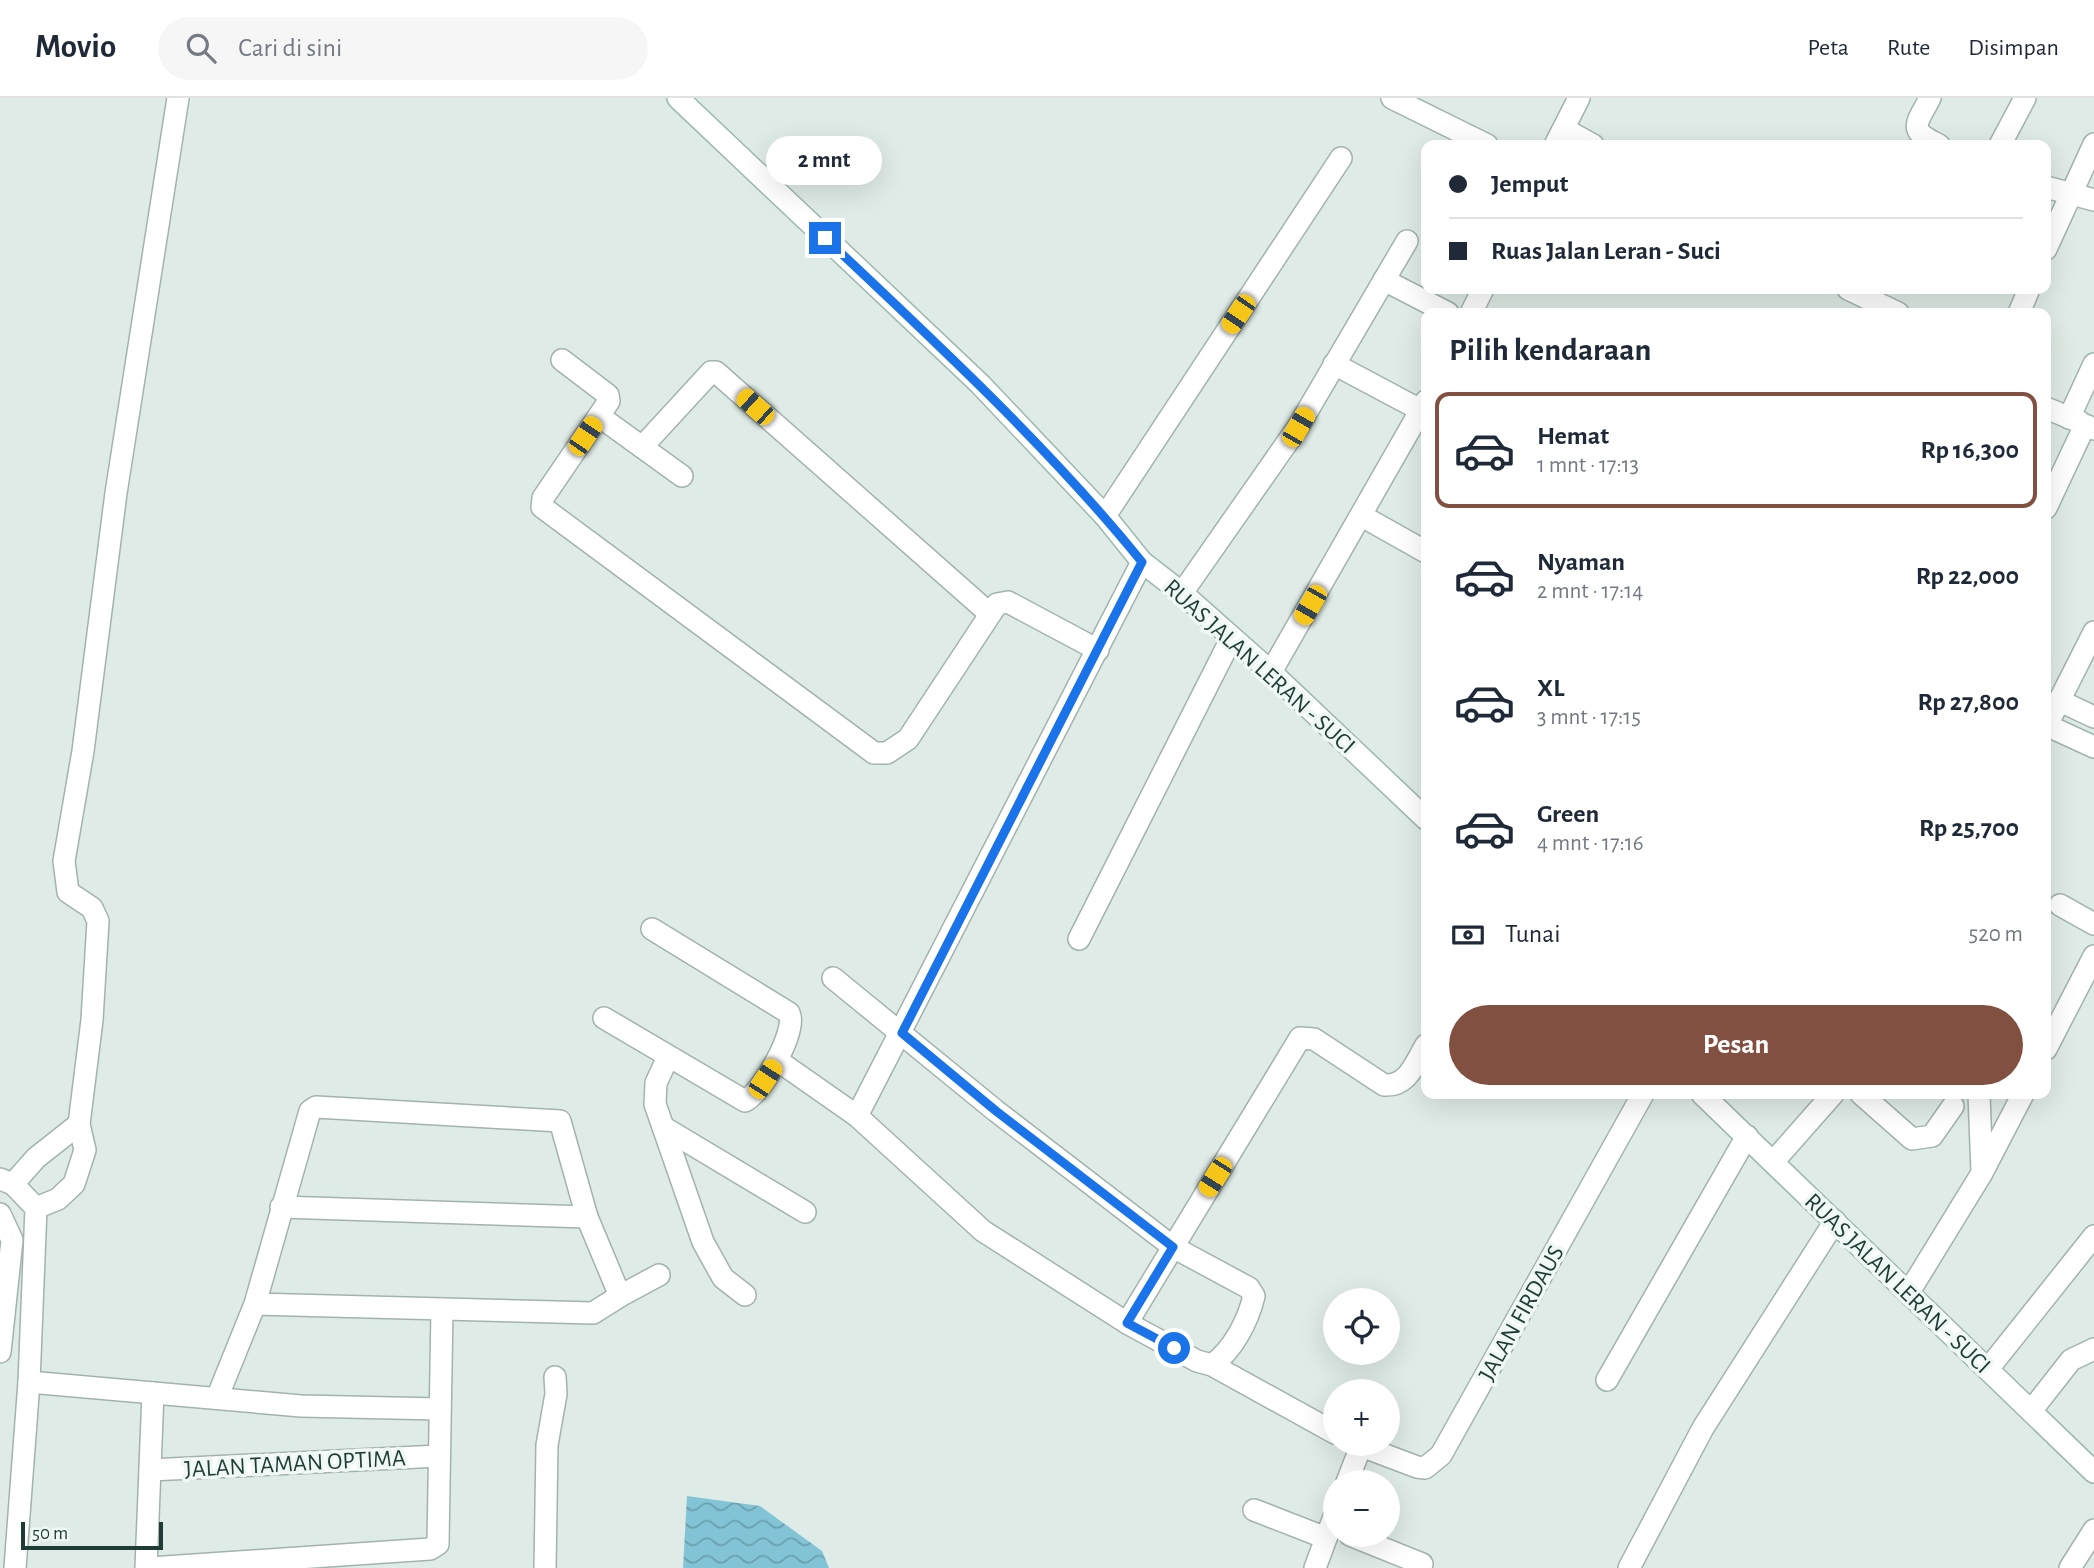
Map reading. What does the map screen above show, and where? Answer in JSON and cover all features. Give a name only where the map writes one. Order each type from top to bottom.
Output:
[{"type":"street","points":[[36,1208],[58,1199],[75,1184],[85,1150],[79,1125],[92,1020],[98,921],[92,908],[68,892],[64,861],[83,751],[116,492],[178,98]]},
{"type":"street","name":"RUAS JALAN LERAN - SUCI","points":[[678,98],[980,384],[1105,516],[1142,562],[1182,593],[1270,672],[1421,814]]},
{"type":"street","points":[[1392,98],[1477,140]]},
{"type":"street","points":[[1559,137],[1579,98]]},
{"type":"street","points":[[1928,140],[1919,136],[1916,124],[1930,98]]},
{"type":"street","points":[[2003,140],[2025,98]]},
{"type":"street","points":[[2051,237],[2069,192],[2094,144]]},
{"type":"street","points":[[1105,516],[1341,158]]},
{"type":"street","points":[[2051,188],[2094,200]]},
{"type":"street","points":[[1182,593],[1298,427],[1406,241]]},
{"type":"street","points":[[1384,280],[1438,308]]},
{"type":"street","points":[[1858,294],[1888,308]]},
{"type":"street","points":[[562,360],[608,396],[607,407],[543,498],[542,507],[874,753],[887,752],[908,739],[997,604],[1008,602],[1098,650]]},
{"type":"street","points":[[1334,364],[1421,406]]},
{"type":"street","points":[[2051,497],[2083,424],[2094,364]]},
{"type":"street","points":[[642,447],[711,372],[716,372],[990,614]]},
{"type":"street","points":[[2051,410],[2083,424]]},
{"type":"street","points":[[1270,672],[1421,415]]},
{"type":"street","points":[[599,416],[682,476]]},
{"type":"street","points":[[1362,516],[1421,549]]},
{"type":"street","points":[[857,1116],[1142,562]]},
{"type":"street","points":[[2051,718],[2094,632]]},
{"type":"street","points":[[1079,939],[1231,639]]},
{"type":"street","points":[[2060,701],[2094,717]]},
{"type":"street","points":[[2051,727],[2094,747]]},
{"type":"street","points":[[2060,905],[2094,924]]},
{"type":"street","points":[[604,1018],[745,1101],[753,1097],[778,1060],[792,1022],[789,1013],[652,929]]},
{"type":"street","points":[[2051,1039],[2094,956]]},
{"type":"street","points":[[833,978],[996,1111],[1173,1247],[1250,1288],[1254,1296],[1236,1337],[1223,1357],[1212,1365]]},
{"type":"street","points":[[1127,1323],[1300,1038],[1305,1036],[1314,1039],[1384,1085],[1394,1086],[1404,1081],[1421,1053]]},
{"type":"street","points":[[668,1057],[656,1083],[655,1104],[703,1242],[723,1278],[745,1295]]},
{"type":"street","points":[[778,1060],[857,1116],[983,1231],[1127,1323],[1198,1361],[1212,1365],[1323,1426]]},
{"type":"street","name":"JALAN FIRDAUS","points":[[1388,1456],[1425,1468],[1441,1455],[1640,1099]]},
{"type":"street","name":"RUAS JALAN LERAN - SUCI","points":[[1707,1099],[2094,1472]]},
{"type":"street","points":[[1773,1162],[1829,1099]]},
{"type":"street","points":[[1867,1099],[1912,1139],[1932,1136],[1953,1106]]},
{"type":"street","points":[[1909,1293],[1982,1173],[2020,1099]]},
{"type":"street","points":[[1980,1103],[2006,1126]]},
{"type":"street","points":[[1980,1103],[1982,1173]]},
{"type":"street","points":[[217,1398],[255,1304],[310,1111],[322,1106],[560,1121],[587,1216],[620,1296]]},
{"type":"street","points":[[36,1208],[7,1182],[79,1125]]},
{"type":"street","points":[[663,1127],[805,1212]]},
{"type":"street","points":[[1607,1380],[1746,1136]]},
{"type":"street","points":[[281,1207],[587,1216]]},
{"type":"street","points":[[15,1568],[29,1382],[36,1208]]},
{"type":"street","points":[[0,1214],[12,1240],[0,1352]]},
{"type":"street","points":[[1629,1568],[1703,1428],[1835,1221]]},
{"type":"street","points":[[1988,1369],[2094,1236]]},
{"type":"street","points":[[255,1304],[593,1313],[659,1275]]},
{"type":"street","points":[[153,1393],[148,1568],[430,1549],[438,1544],[441,1536],[439,1409],[442,1309]]},
{"type":"street","points":[[2031,1411],[2071,1360],[2094,1349]]},
{"type":"street","points":[[545,1568],[547,1445],[556,1394],[555,1377]]},
{"type":"street","points":[[29,1382],[302,1406],[439,1409]]},
{"type":"street","name":"JALAN TAMAN OPTIMA","points":[[150,1470],[439,1456]]},
{"type":"street","points":[[1254,1510],[1323,1525]]},
{"type":"street","points":[[2070,1568],[2094,1530]]},
{"type":"street","points":[[1315,1568],[1326,1547]]},
{"type":"street","points":[[1381,1547],[1422,1564]]},
{"type":"water","points":[[687,1496],[760,1506],[822,1551],[829,1568],[683,1568]]},
{"type":"route","points":[[825,238],[980,384],[1105,516],[1142,562],[902,1033],[996,1111],[1173,1247],[1127,1323],[1174,1348]]}]
